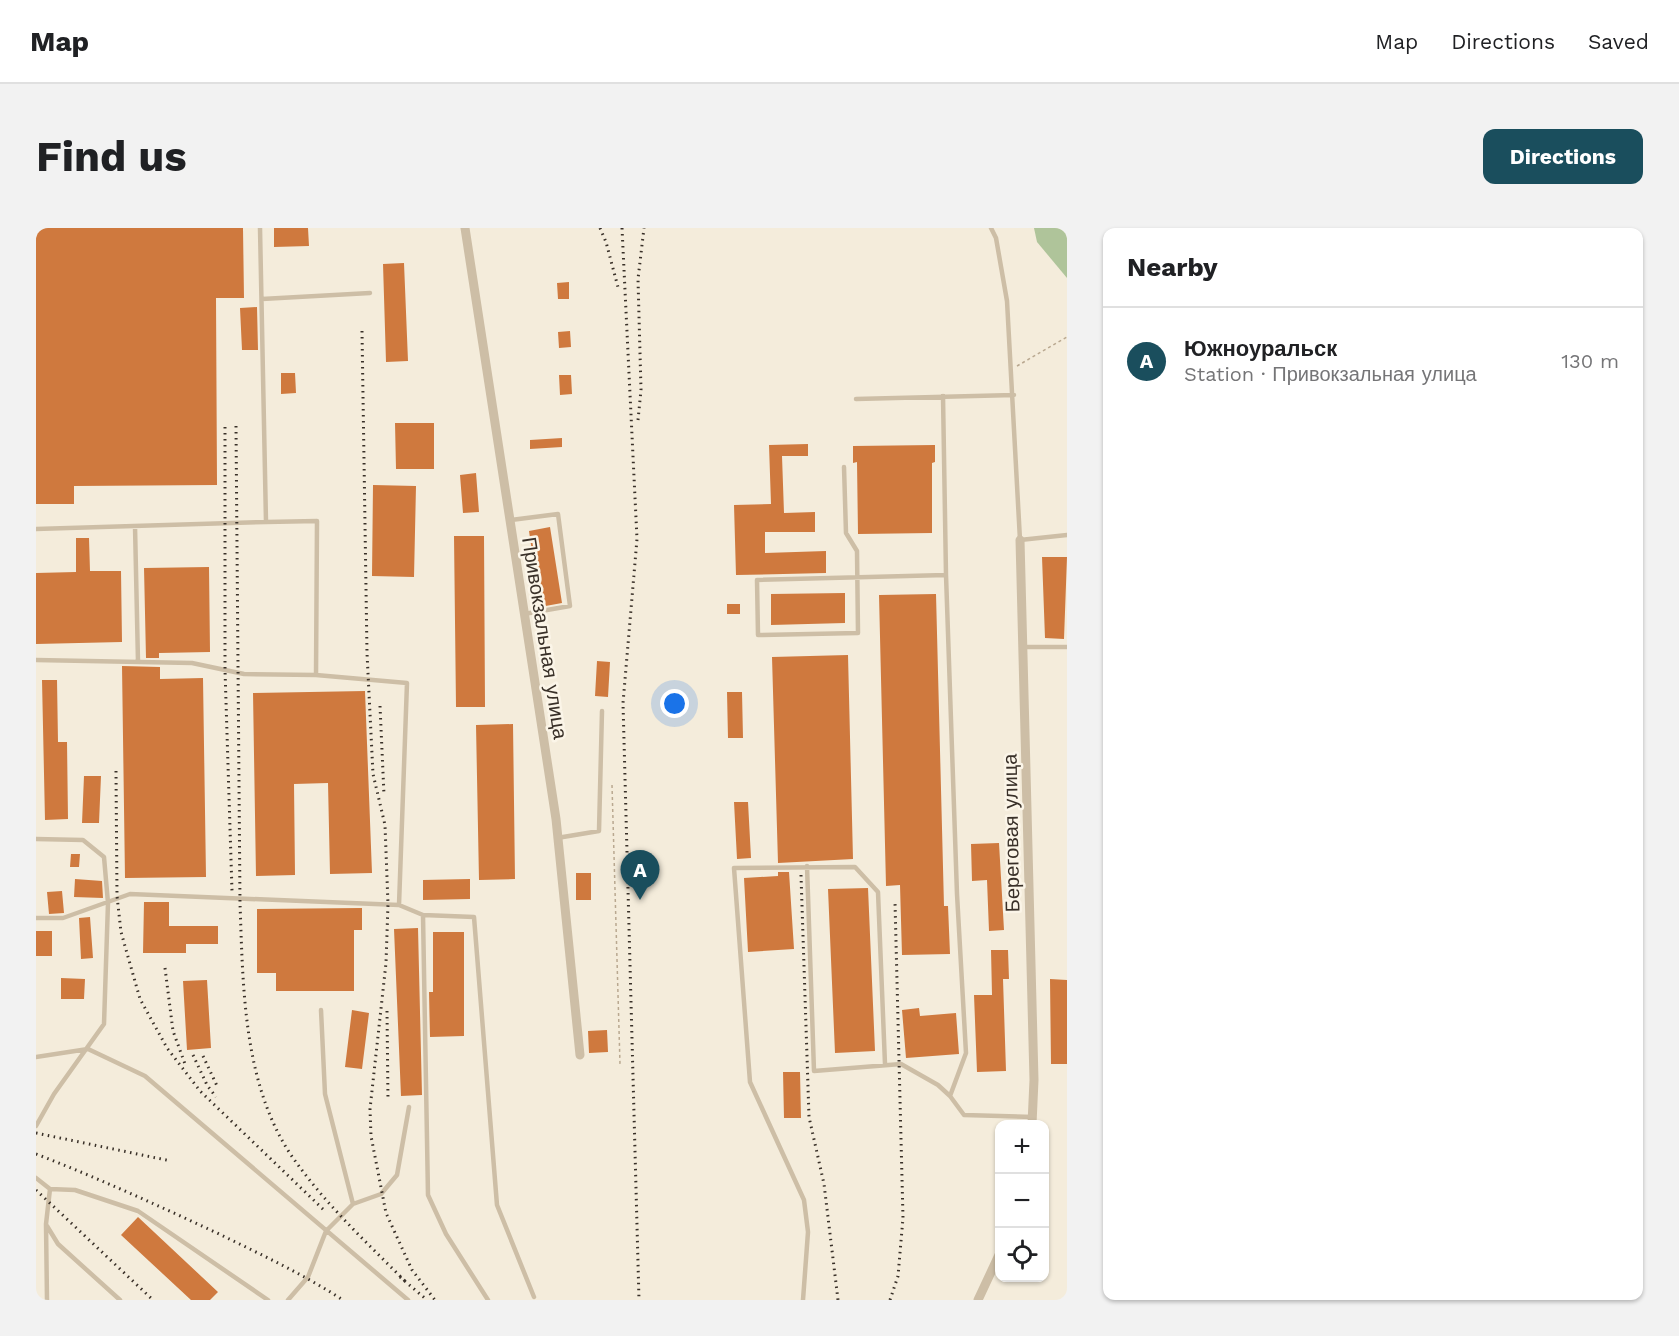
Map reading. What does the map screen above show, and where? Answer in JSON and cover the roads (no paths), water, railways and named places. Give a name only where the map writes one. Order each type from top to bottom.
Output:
[{"type":"street","name":"Привокзальная улица","points":[[465,228],[522,614],[558,838],[580,1055]]},
{"type":"street","name":"Береговая улица","points":[[1020,540],[1025,647],[1033,1120]]},
{"type":"street","points":[[978,1300],[995,1264]]},
{"type":"lane","points":[[260,228],[266,522]]},
{"type":"lane","points":[[991,228],[996,238],[1007,301],[1014,395],[1020,540],[1067,535]]},
{"type":"lane","points":[[262,299],[370,293]]},
{"type":"lane","points":[[856,399],[1014,395]]},
{"type":"lane","points":[[943,396],[946,575],[957,894],[966,1053],[950,1096]]},
{"type":"lane","points":[[844,467],[846,533],[857,551],[858,575],[858,633],[758,635],[757,580],[858,575],[946,575]]},
{"type":"lane","points":[[508,521],[558,514],[570,606],[522,614]]},
{"type":"lane","points":[[36,529],[317,522],[316,675]]},
{"type":"lane","points":[[135,526],[138,662]]},
{"type":"lane","points":[[1025,647],[1067,647]]},
{"type":"lane","points":[[36,660],[192,663],[244,674],[316,675],[407,683],[399,905]]},
{"type":"lane","points":[[558,838],[599,831],[602,711]]},
{"type":"lane","points":[[36,839],[83,840],[104,857],[108,903],[104,1024],[54,1094],[36,1126]]},
{"type":"lane","points":[[807,866],[814,1071],[901,1064],[938,1085],[950,1096],[964,1115],[1022,1120]]},
{"type":"lane","points":[[803,1300],[808,1232],[804,1200],[750,1082],[734,868],[855,867],[878,892],[885,1064]]},
{"type":"lane","points":[[36,918],[63,918],[108,903],[117,896],[130,894],[399,905],[423,915],[474,917],[497,1205],[534,1297]]},
{"type":"lane","points":[[423,915],[428,1195],[446,1234],[488,1300]]},
{"type":"lane","points":[[321,1010],[325,1094],[352,1204]]},
{"type":"lane","points":[[36,1058],[88,1048],[145,1076],[408,1300]]},
{"type":"lane","points":[[288,1300],[308,1277],[326,1231],[352,1204],[381,1194],[397,1175],[409,1107]]},
{"type":"lane","points":[[36,1178],[50,1189],[75,1190],[138,1212],[268,1300]]},
{"type":"lane","points":[[47,1300],[46,1224],[50,1189]]},
{"type":"lane","points":[[46,1224],[58,1244],[120,1300]]},
{"type":"railway","points":[[600,228],[619,291]]},
{"type":"railway","points":[[622,228],[637,539],[623,703],[639,1300]]},
{"type":"railway","points":[[638,420],[641,390],[638,279],[644,228]]},
{"type":"railway","points":[[362,331],[367,653],[373,774],[385,825],[388,904],[386,963],[370,1109],[371,1136],[386,1213],[412,1270],[435,1300]]},
{"type":"railway","points":[[236,426],[240,903],[245,1000],[255,1066],[263,1097],[275,1127],[291,1155],[331,1206],[407,1283]]},
{"type":"railway","points":[[225,427],[225,670],[232,891]]},
{"type":"railway","points":[[380,706],[384,795]]},
{"type":"railway","points":[[116,771],[117,896],[121,932],[140,999],[167,1048],[200,1091],[326,1212]]},
{"type":"railway","points":[[801,875],[809,1117],[824,1184],[838,1300]]},
{"type":"railway","points":[[890,1300],[898,1276],[903,1218],[895,902]]},
{"type":"railway","points":[[165,968],[173,1031],[185,1064]]},
{"type":"railway","points":[[387,1011],[388,1101]]},
{"type":"railway","points":[[193,1055],[207,1085],[216,1097]]},
{"type":"railway","points":[[203,1056],[218,1088]]},
{"type":"railway","points":[[36,1133],[171,1161]]},
{"type":"railway","points":[[36,1154],[217,1233],[297,1273],[343,1300]]},
{"type":"railway","points":[[36,1190],[153,1300]]},
{"type":"railway","points":[[400,1277],[427,1300]]},
{"type":"place","name":"Южноуральск","points":[[640,900]]}]
